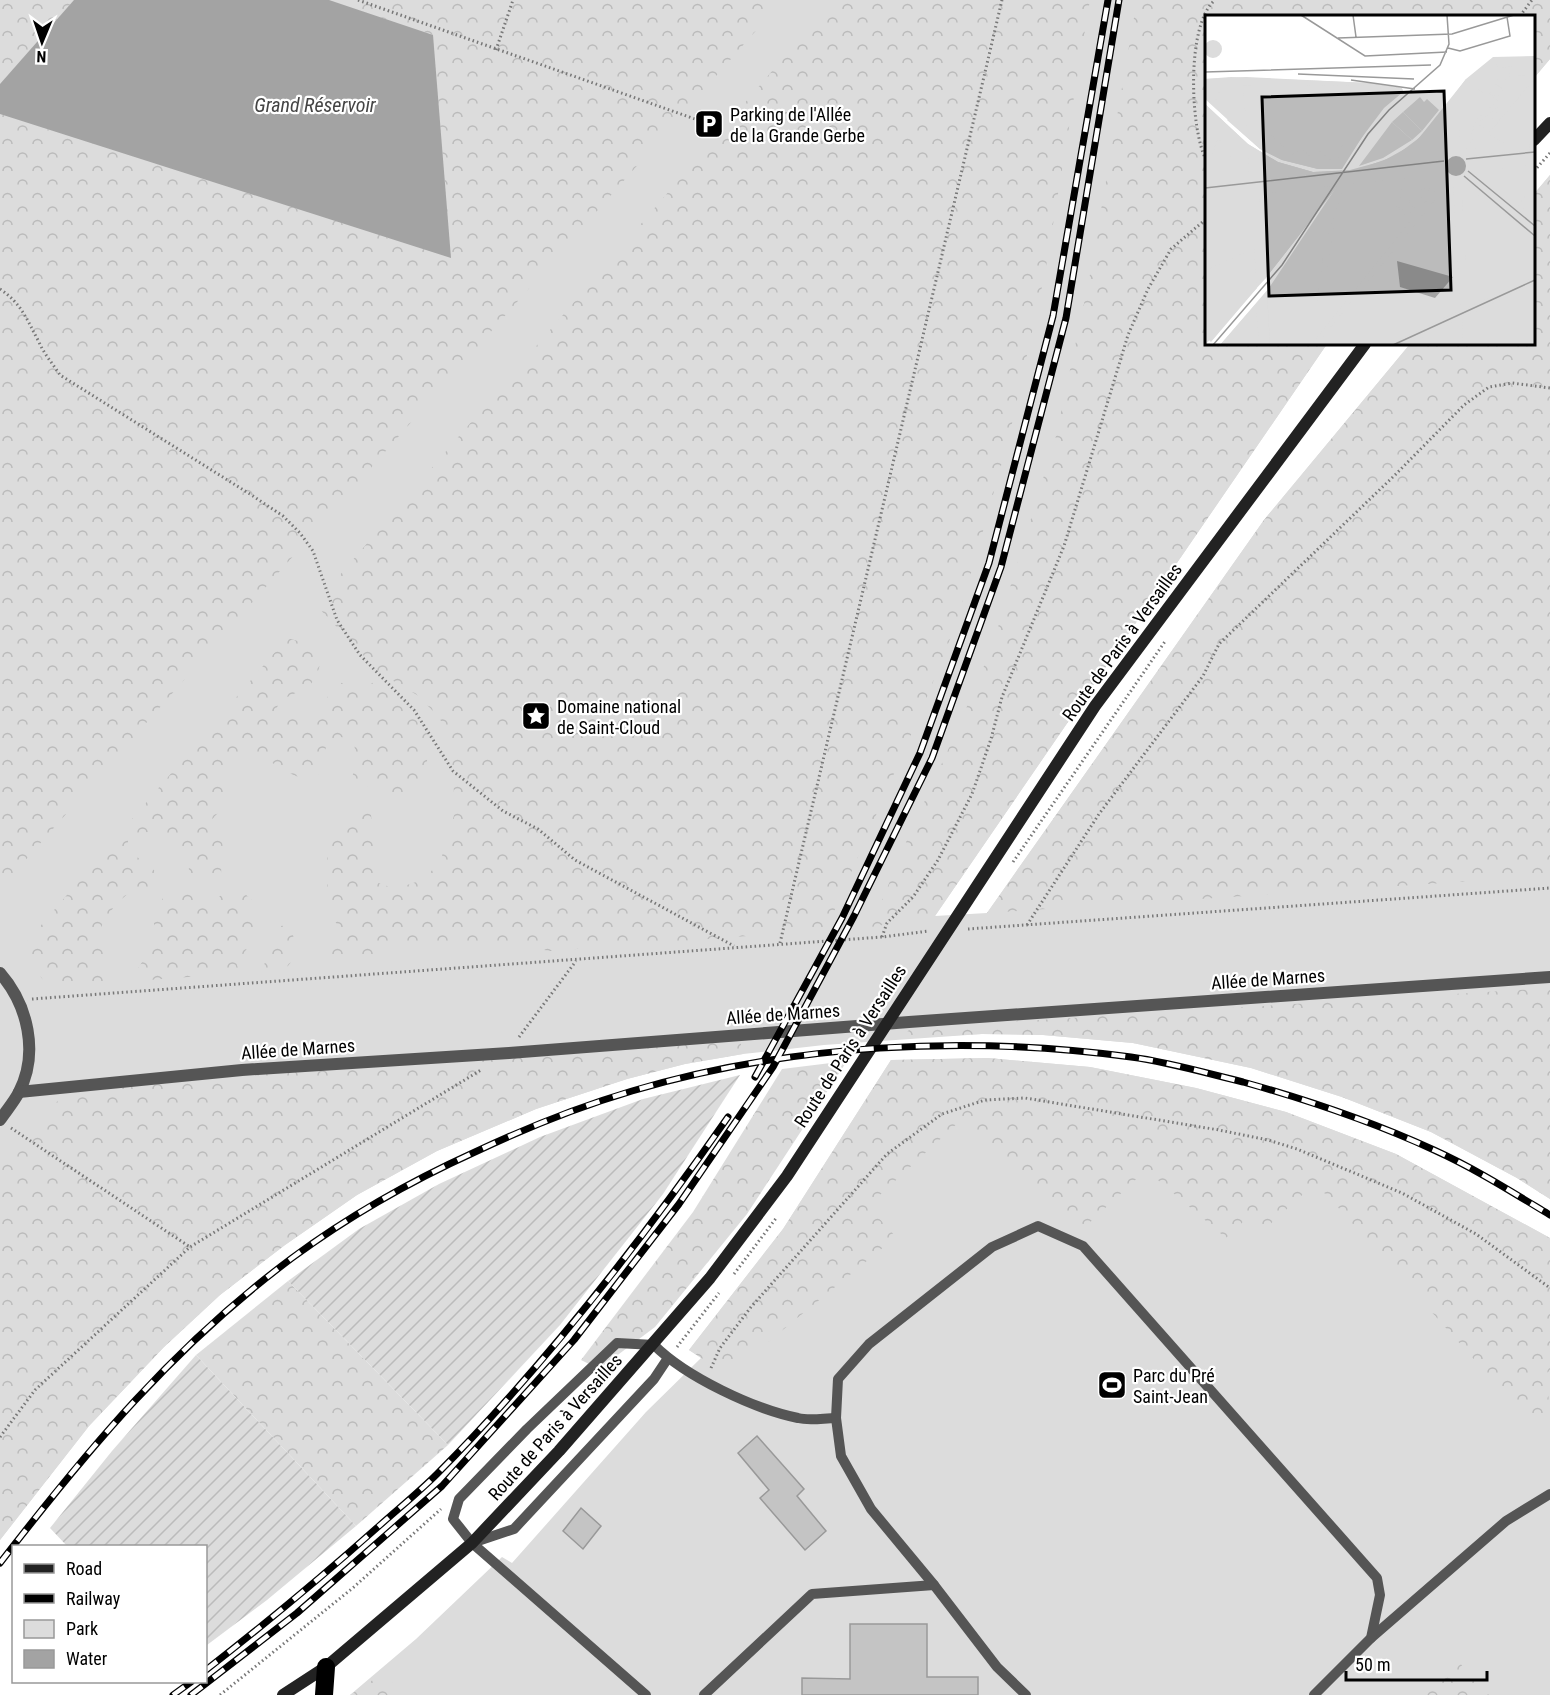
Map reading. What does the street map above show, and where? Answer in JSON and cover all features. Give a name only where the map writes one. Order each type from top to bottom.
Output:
[{"type":"highway","points":[[324,1695],[326,1667]]},
{"type":"main road","points":[[1535,138],[1550,123]]},
{"type":"main road","name":"Route de Paris à Versailles","points":[[283,1695],[326,1667],[472,1543],[559,1451],[711,1278],[787,1176],[1095,706],[1364,345]]},
{"type":"main road","points":[[298,1695],[326,1667]]},
{"type":"street","points":[[0,973],[19,1000],[26,1023],[29,1046],[26,1070],[5,1123]]},
{"type":"street","name":"Allée de Marnes","points":[[19,1092],[242,1070],[509,1053],[1550,976]]},
{"type":"lane","points":[[1026,1695],[997,1667],[934,1585],[871,1509],[841,1456],[836,1418],[838,1379],[869,1344],[992,1247],[1038,1226],[1083,1246],[1377,1578],[1380,1595],[1371,1638]]},
{"type":"lane","points":[[646,1695],[472,1543],[453,1520],[461,1498],[527,1429],[617,1343],[654,1345],[668,1358],[705,1381],[757,1405],[800,1419],[836,1418]]},
{"type":"lane","points":[[472,1543],[514,1529],[654,1379],[668,1358]]},
{"type":"lane","points":[[1314,1695],[1371,1638],[1506,1521],[1550,1494]]},
{"type":"lane","points":[[704,1695],[812,1594],[934,1585]]},
{"type":"path","points":[[358,0],[709,124]]},
{"type":"path","points":[[496,50],[513,0]]},
{"type":"path","points":[[780,943],[1002,0]]},
{"type":"path","points":[[1205,156],[1195,114],[1196,39],[1207,7],[1215,0]]},
{"type":"path","points":[[1521,15],[1532,0]]},
{"type":"path","points":[[1535,169],[1550,153]]},
{"type":"path","points":[[882,936],[887,923],[913,897],[938,860],[972,794],[991,739],[1002,697],[1064,546],[1128,335],[1148,289],[1172,249],[1205,220]]},
{"type":"path","points":[[0,289],[13,297],[24,312],[39,345],[60,375],[253,496],[283,516],[300,533],[313,551],[337,620],[360,655],[414,710],[453,771],[503,811],[538,829],[575,860],[736,947]]},
{"type":"path","points":[[1027,925],[1099,814],[1203,676],[1219,644],[1395,475],[1464,405],[1489,387],[1512,383],[1550,388]]},
{"type":"path","points":[[1013,863],[1169,635]]},
{"type":"path","points":[[983,928],[1550,888]]},
{"type":"path","points":[[19,1000],[576,960],[930,931]]},
{"type":"path","points":[[0,1437],[35,1390],[190,1247],[509,1053],[576,960]]},
{"type":"path","points":[[705,1381],[720,1348],[751,1307],[887,1154],[942,1114],[985,1100],[1025,1098],[1148,1117],[1268,1140],[1298,1149],[1402,1193],[1476,1234],[1550,1288]]},
{"type":"path","points":[[5,1123],[190,1247]]},
{"type":"path","points":[[220,1695],[354,1587],[440,1510],[461,1498]]},
{"type":"green space","name":"Domaine national de Saint-Cloud","points":[[0,0],[1550,0],[1550,59],[1535,77],[1535,15],[1205,15],[1205,345],[1326,345],[935,916],[987,913],[1264,520],[1409,345],[1535,345],[1535,193],[1550,175],[1550,1199],[1517,1178],[1431,1132],[1342,1097],[1251,1068],[1133,1043],[1043,1035],[982,1034],[824,1045],[743,1054],[685,1064],[627,1079],[536,1109],[437,1151],[357,1195],[285,1245],[220,1295],[164,1347],[89,1426],[0,1540]]},
{"type":"green space","points":[[0,0],[74,0],[0,84]]},
{"type":"green space","points":[[329,0],[783,0],[0,889],[0,114],[451,258],[433,35]]},
{"type":"green space","points":[[833,0],[1090,0],[1045,273],[1009,437],[975,560],[954,629],[923,707],[826,930],[550,951],[492,941],[399,946],[382,954],[328,960],[338,926],[327,908],[327,857],[332,827],[358,811],[371,814],[376,882],[395,889],[425,879],[441,859],[455,812],[451,742],[439,717],[417,695],[380,673],[315,604]]},
{"type":"green space","points":[[1137,0],[1550,0],[1550,59],[1535,77],[1535,15],[1205,15],[1205,345],[1326,345],[935,916],[871,927],[992,647],[1056,436],[1089,280]]},
{"type":"green space","points":[[1550,175],[1550,876],[987,913],[1264,520],[1409,345],[1535,345],[1535,193]]},
{"type":"green space","points":[[287,638],[309,644],[321,658],[314,681],[282,701],[276,709],[280,717],[303,717],[316,712],[326,700],[336,681],[361,690],[374,682],[400,694],[417,706],[425,717],[428,747],[424,782],[419,790],[409,801],[394,797],[379,788],[361,785],[352,778],[356,752],[350,738],[340,737],[326,745],[324,771],[311,778],[293,775],[265,759],[255,757],[234,763],[223,775],[228,792],[226,803],[211,821],[223,839],[221,874],[212,880],[193,880],[188,859],[173,842],[149,832],[135,833],[128,841],[128,850],[154,870],[158,883],[146,890],[131,891],[116,904],[104,921],[98,934],[104,952],[105,983],[50,988],[19,951]]},
{"type":"green space","points":[[171,888],[192,895],[199,904],[211,903],[224,893],[240,890],[251,899],[255,928],[251,941],[237,966],[245,971],[263,967],[281,926],[291,924],[294,949],[292,961],[283,970],[135,981],[137,970],[154,943],[154,917],[166,891]]},
{"type":"green space","points":[[1550,988],[1550,1199],[1517,1178],[1431,1132],[1342,1097],[1251,1068],[1133,1043],[1043,1035],[982,1034],[901,1038],[911,1028]]},
{"type":"green space","points":[[740,1040],[743,1054],[685,1064],[627,1079],[536,1109],[437,1151],[357,1195],[285,1245],[220,1295],[164,1347],[89,1426],[0,1540],[0,1149],[25,1139],[72,1084]]},
{"type":"green space","name":"Parc du Pré Saint-Jean","points":[[988,1058],[1090,1067],[1196,1088],[1286,1112],[1396,1154],[1550,1238],[1550,1695],[350,1695],[416,1639],[502,1557],[512,1563],[646,1412],[701,1358],[689,1350],[783,1229],[891,1060]]},
{"type":"green space","points":[[988,1058],[1090,1067],[1196,1088],[1286,1112],[1396,1154],[1550,1238],[1550,1370],[1547,1373],[1550,1420],[1538,1431],[1326,1194],[1311,1187],[1268,1226],[1247,1218],[1226,1238],[1146,1170],[1086,1226],[1030,1190],[962,1119],[868,1206],[896,1237],[728,1375],[689,1350],[783,1229],[891,1060]]},
{"type":"green space","points":[[847,1061],[747,1214],[655,1327],[599,1369],[581,1360],[693,1212],[782,1069]]},
{"type":"green space","points":[[740,1075],[663,1194],[560,1325],[448,1445],[288,1281],[359,1229],[439,1184],[540,1137],[643,1099]]},
{"type":"green space","points":[[288,1281],[448,1445],[356,1526],[196,1355]]},
{"type":"green space","points":[[196,1355],[356,1526],[267,1600],[207,1645],[207,1545],[66,1545],[50,1528],[112,1451]]},
{"type":"green space","points":[[1459,1661],[1468,1675],[1489,1695],[1426,1695]]},
{"type":"green space","points":[[382,1674],[406,1695],[350,1695]]},
{"type":"water","name":"Grand Réservoir","points":[[74,0],[329,0],[433,35],[451,258],[0,114],[0,84]]},
{"type":"building","points":[[757,1436],[804,1489],[797,1496],[826,1531],[805,1550],[760,1498],[769,1490],[738,1453]]},
{"type":"building","points":[[581,1508],[601,1526],[583,1549],[563,1531]]},
{"type":"building","points":[[850,1624],[927,1624],[927,1677],[978,1677],[978,1695],[802,1695],[802,1678],[850,1679]]},
{"type":"railway","points":[[755,1077],[842,918],[920,753],[989,563],[1053,316],[1108,0]]},
{"type":"railway","points":[[207,1683],[297,1613],[442,1486],[574,1340],[679,1204],[773,1067],[854,916],[932,758],[1001,567],[1066,318],[1119,0]]},
{"type":"railway","points":[[14,1545],[100,1439],[135,1400],[209,1327],[292,1258],[358,1214],[451,1163],[572,1111],[612,1097],[692,1075],[816,1054],[880,1048],[1006,1046],[1069,1050],[1145,1059],[1243,1082],[1364,1121],[1449,1157],[1550,1215]]},
{"type":"railway","points":[[207,1669],[294,1600],[358,1545],[430,1481],[477,1433],[516,1390],[626,1257],[728,1117]]},
{"type":"railway","points":[[0,1563],[12,1548]]},
{"type":"railway","points":[[173,1695],[190,1683]]},
{"type":"railway","points":[[191,1695],[207,1683]]},
{"type":"place","name":"Parking de l'Allée de la Grande Gerbe","points":[[709,124]]},
{"type":"place","name":"Domaine national de Saint-Cloud","points":[[536,716]]},
{"type":"place","name":"Parc du Pré Saint-Jean","points":[[1112,1385]]}]
